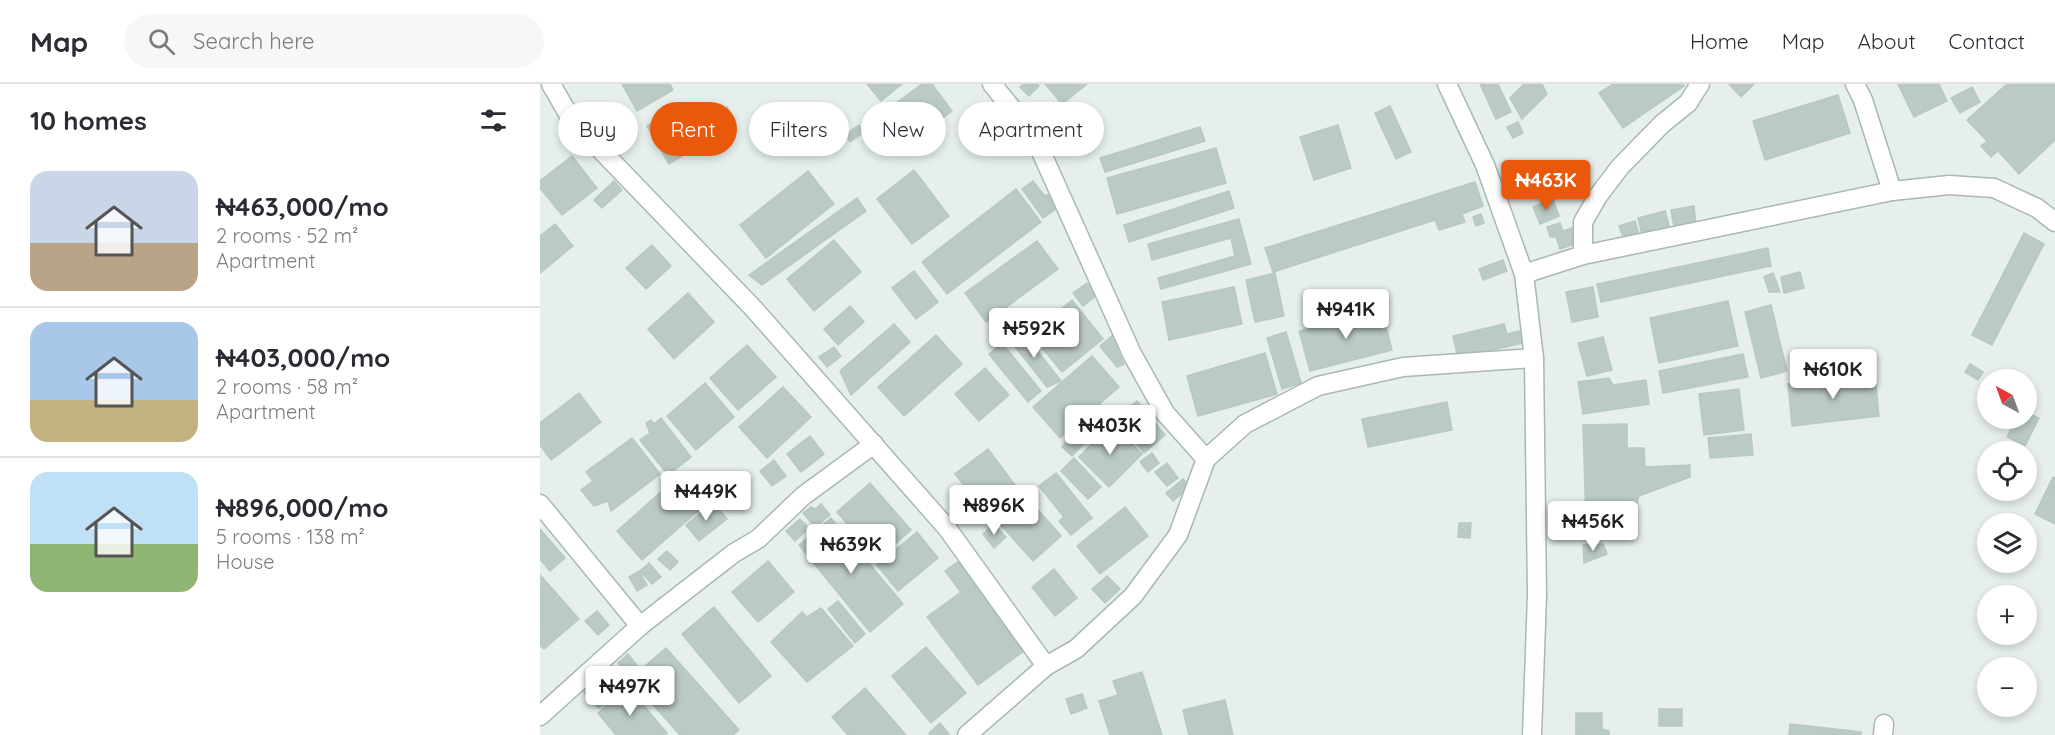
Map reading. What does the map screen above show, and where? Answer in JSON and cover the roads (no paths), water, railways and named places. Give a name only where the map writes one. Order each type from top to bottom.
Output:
[{"type":"street","points":[[551,84],[571,119],[746,301],[947,528],[1046,666]]},
{"type":"street","points":[[992,84],[1034,136],[1132,354],[1165,413],[1206,459]]},
{"type":"street","points":[[1447,84],[1485,165],[1524,274],[1534,358],[1537,595],[1532,735]]},
{"type":"street","points":[[1584,255],[1583,222],[1598,196],[1620,167],[1662,124],[1688,103],[1700,84]]},
{"type":"street","points":[[1855,84],[1863,100],[1892,191]]},
{"type":"street","points":[[1524,274],[1584,255],[1892,191],[1949,185],[1994,188],[2037,208],[2055,222]]},
{"type":"street","points":[[967,735],[1046,666],[1076,650],[1133,596],[1178,535],[1206,459],[1245,424],[1318,386],[1403,367],[1534,358]]},
{"type":"street","points":[[540,716],[640,626],[734,552],[758,539],[803,496],[874,444]]},
{"type":"street","points":[[540,504],[640,626]]}]
